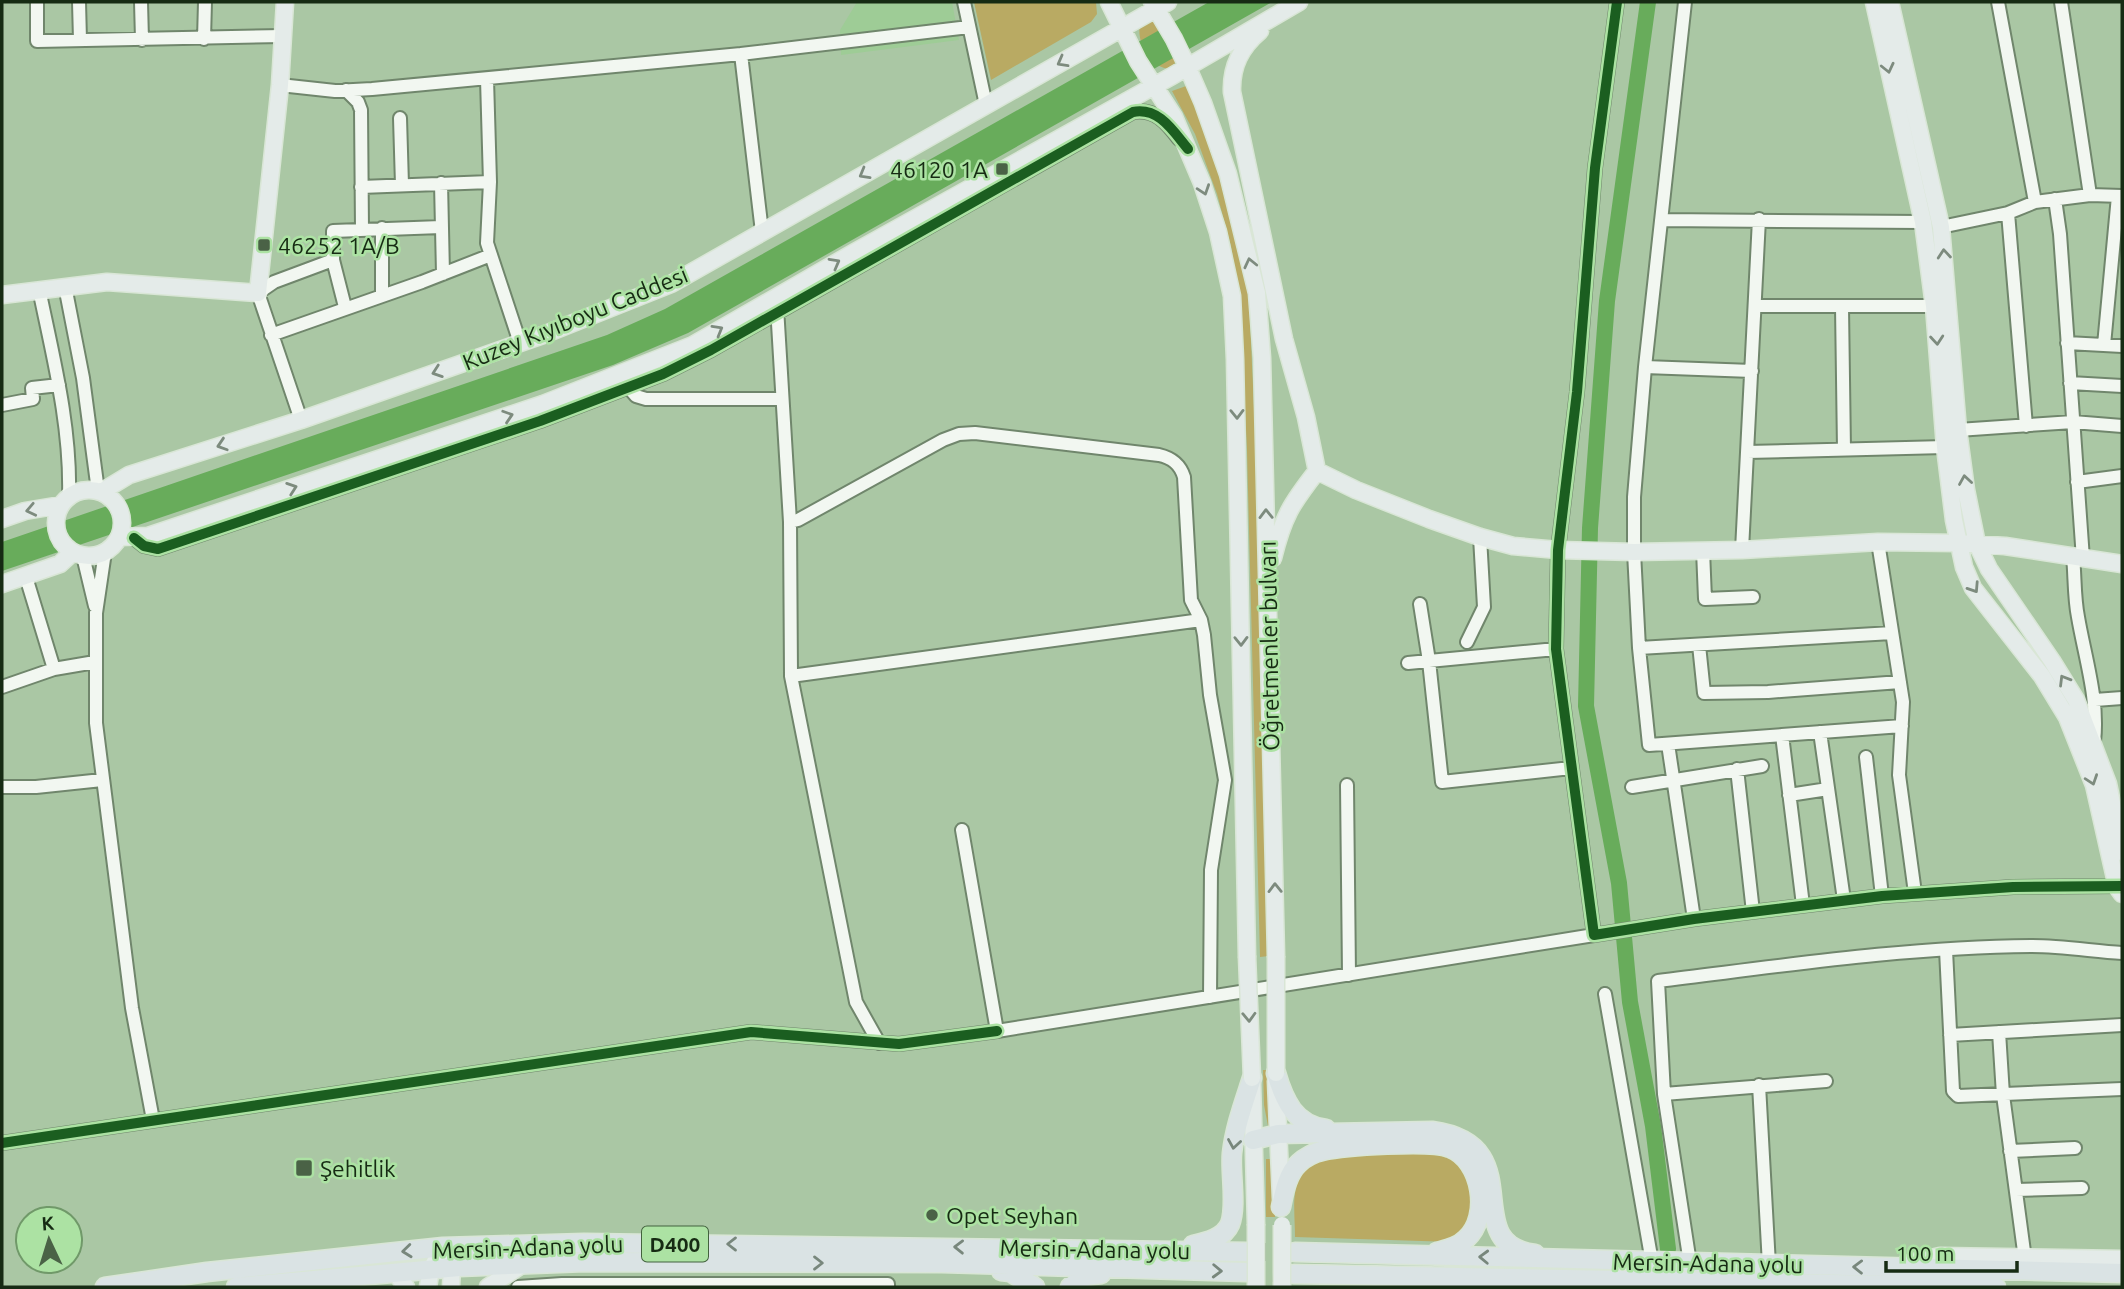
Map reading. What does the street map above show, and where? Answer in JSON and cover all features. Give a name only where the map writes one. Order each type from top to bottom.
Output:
[{"type":"highway","points":[[1276,1073],[1281,1090],[1297,1117],[1317,1128],[1351,1132]]},
{"type":"highway","points":[[1138,1250],[1205,1242],[1219,1236],[1227,1228],[1232,1211],[1231,1167],[1234,1142],[1252,1078]]},
{"type":"highway","points":[[1254,1140],[1278,1134],[1432,1131],[1452,1133],[1470,1143],[1489,1170],[1495,1223],[1500,1235],[1512,1246],[1530,1254],[1646,1262]]},
{"type":"highway","name":"Mersin-Adana yolu","points":[[1282,1216],[1286,1182],[1298,1163],[1319,1151],[1340,1147],[1428,1144],[1450,1147],[1465,1157],[1475,1171],[1479,1186],[1477,1225],[1467,1239],[1453,1248],[1436,1252],[1295,1252],[1769,1265],[1996,1287]]},
{"type":"highway","name":"Mersin-Adana yolu","points":[[105,1287],[207,1272],[443,1247],[584,1243],[1248,1252]]},
{"type":"highway","name":"Mersin-Adana yolu","points":[[236,1287],[452,1267],[585,1262],[942,1263],[1190,1270],[1251,1280]]},
{"type":"highway","points":[[942,1263],[1010,1272],[1035,1287]]},
{"type":"highway","points":[[1070,1287],[1086,1276],[1105,1273],[1190,1270]]},
{"type":"highway","name":"Mersin-Adana yolu","points":[[1288,1281],[1697,1284],[1889,1276],[2122,1273]]},
{"type":"main road","points":[[2,295],[107,282],[258,293],[280,85],[285,2]]},
{"type":"main road","points":[[1109,2],[1125,36]]},
{"type":"main road","points":[[1874,2],[1923,222],[1934,306],[1945,447],[1958,543],[1964,567],[1973,588],[2042,676],[2067,718],[2094,785],[2120,889]]},
{"type":"main road","points":[[1890,2],[1941,227],[1958,430],[1977,544],[1989,569],[2066,682],[2094,742],[2108,784],[2122,852]]},
{"type":"main road","points":[[65,500],[55,525],[58,536],[78,554],[94,556],[127,537],[148,536],[543,404],[693,345],[777,305],[1152,81],[1293,5]]},
{"type":"main road","points":[[1268,584],[1280,530],[1292,503],[1317,471],[1306,417],[1284,339],[1244,154],[1231,79],[1234,64],[1250,40],[1293,5]]},
{"type":"main road","name":"Kuzey Kıyıboyu Caddesi","points":[[100,491],[129,475],[301,420],[520,343],[671,284],[986,105],[1125,36],[1139,16],[1160,9]]},
{"type":"main road","name":"Öğretmenler bulvarı","points":[[1160,9],[1203,103],[1228,174],[1257,293],[1262,358],[1268,584],[1276,1073],[1282,1216],[1288,1281]]},
{"type":"main road","name":"Öğretmenler bulvarı","points":[[1125,36],[1174,117],[1202,183],[1218,232],[1232,296],[1236,359],[1247,956],[1256,1224],[1251,1280]]},
{"type":"main road","points":[[1258,311],[1284,339]]},
{"type":"main road","points":[[1317,471],[1356,491],[1480,537],[1513,546],[1564,551],[1629,551],[1742,550],[1878,542],[1958,543],[2122,564]]},
{"type":"main road","points":[[2,519],[65,500],[79,491],[100,491],[118,505],[127,537]]},
{"type":"main road","points":[[2,584],[60,564],[78,554]]},
{"type":"main road","points":[[443,1247],[452,1267],[451,1287]]},
{"type":"main road","points":[[428,1287],[431,1269],[443,1247]]},
{"type":"main road","points":[[1889,1276],[1940,1256],[2122,1259]]},
{"type":"main road","points":[[488,1287],[523,1264]]},
{"type":"main road","points":[[394,1272],[406,1287]]},
{"type":"main road","points":[[1889,1276],[1908,1287]]},
{"type":"street","points":[[37,2],[37,41],[283,36]]},
{"type":"street","points":[[79,2],[80,40]]},
{"type":"street","points":[[141,2],[142,40]]},
{"type":"street","points":[[204,39],[205,2]]},
{"type":"street","points":[[964,2],[986,105]]},
{"type":"street","points":[[1594,936],[1556,649],[1595,168],[1617,2]]},
{"type":"street","points":[[1685,2],[1645,367],[1629,551],[1649,745],[1902,726]]},
{"type":"street","points":[[1998,2],[2035,202]]},
{"type":"street","points":[[2061,2],[2090,195]]},
{"type":"street","points":[[280,85],[346,90],[487,79],[741,54],[970,27]]},
{"type":"street","points":[[741,54],[762,232]]},
{"type":"street","points":[[487,79],[490,182],[487,236],[520,343]]},
{"type":"street","points":[[346,90],[358,102],[361,110],[362,230]]},
{"type":"street","points":[[127,537],[144,547],[158,549],[515,429],[628,388],[711,350],[777,305],[1133,112],[1152,112],[1167,124],[1188,149]]},
{"type":"street","points":[[400,118],[402,185]]},
{"type":"street","points":[[361,187],[490,182]]},
{"type":"street","points":[[441,183],[443,274]]},
{"type":"street","points":[[1941,227],[2008,213],[2035,202],[2090,195],[2120,196],[2104,345]]},
{"type":"street","points":[[2055,199],[2060,234],[2077,482],[2077,612],[2095,701],[2094,742]]},
{"type":"street","points":[[2008,213],[2025,426]]},
{"type":"street","points":[[1742,550],[1759,219]]},
{"type":"street","points":[[1661,220],[1923,222]]},
{"type":"street","points":[[345,307],[333,260],[333,231],[441,227]]},
{"type":"street","points":[[382,229],[382,295]]},
{"type":"street","points":[[271,335],[491,255]]},
{"type":"street","points":[[301,420],[258,293],[274,282],[333,260]]},
{"type":"street","points":[[65,286],[83,378],[100,491]]},
{"type":"street","points":[[39,289],[59,385],[70,459],[65,500]]},
{"type":"street","points":[[777,305],[790,522],[791,676],[856,1002],[880,1043]]},
{"type":"street","points":[[1755,306],[1934,306]]},
{"type":"street","points":[[1842,307],[1844,450]]},
{"type":"street","points":[[2067,343],[2122,346]]},
{"type":"street","points":[[1645,367],[1752,371]]},
{"type":"street","points":[[2070,383],[2122,386]]},
{"type":"street","points":[[2,405],[33,399],[32,388],[59,385]]},
{"type":"street","points":[[628,388],[636,396],[646,399],[782,399]]},
{"type":"street","points":[[1958,430],[2073,422],[2122,426]]},
{"type":"street","points":[[790,522],[959,434],[975,433],[1167,457],[1179,465],[1184,477],[1191,600],[1201,620],[1210,695],[1225,780],[1211,870],[1210,997]]},
{"type":"street","points":[[1747,452],[1945,447]]},
{"type":"street","points":[[2077,482],[2122,476]]},
{"type":"street","points":[[1467,642],[1484,607],[1480,537]]},
{"type":"street","points":[[1878,542],[1903,702],[1899,775],[1915,893]]},
{"type":"street","points":[[1703,550],[1705,599],[1753,597]]},
{"type":"street","points":[[105,552],[96,613],[96,723],[132,1008],[153,1120]]},
{"type":"street","points":[[78,554],[96,613]]},
{"type":"street","points":[[26,577],[54,669]]},
{"type":"street","points":[[1420,604],[1442,782],[1571,768]]},
{"type":"street","points":[[791,676],[1201,620]]},
{"type":"street","points":[[1639,648],[1892,633]]},
{"type":"street","points":[[1699,645],[1704,693],[1768,692],[1900,682]]},
{"type":"street","points":[[1408,663],[1556,649]]},
{"type":"street","points":[[2,687],[54,669],[95,662]]},
{"type":"street","points":[[2095,701],[2122,698]]},
{"type":"street","points":[[1820,732],[1843,900]]},
{"type":"street","points":[[1782,735],[1803,905]]},
{"type":"street","points":[[1668,744],[1694,919]]},
{"type":"street","points":[[1866,757],[1882,896]]},
{"type":"street","points":[[1632,787],[1762,766]]},
{"type":"street","points":[[1737,769],[1753,912]]},
{"type":"street","points":[[2,788],[102,780]]},
{"type":"street","points":[[1225,780],[1244,780]]},
{"type":"street","points":[[1347,785],[1349,975]]},
{"type":"street","points":[[1789,795],[1828,789]]},
{"type":"street","points":[[962,830],[997,1031]]},
{"type":"street","points":[[2,1143],[751,1032],[899,1044],[997,1031],[1694,919],[1843,900],[2013,887],[2120,889]]},
{"type":"street","points":[[1690,1263],[1664,1094],[1658,981],[1805,962],[1946,950],[2034,946],[2122,953]]},
{"type":"street","points":[[1946,950],[1953,1091],[1958,1096],[2122,1089]]},
{"type":"street","points":[[1605,993],[1646,1262]]},
{"type":"street","points":[[1950,1035],[2122,1025]]},
{"type":"street","points":[[2000,1032],[2003,1095],[2025,1259]]},
{"type":"street","points":[[1664,1094],[1826,1081]]},
{"type":"street","points":[[1759,1086],[1769,1265]]},
{"type":"street","points":[[2010,1152],[2076,1148]]},
{"type":"street","points":[[2016,1190],[2082,1188]]},
{"type":"street","points":[[518,1287],[562,1283],[888,1284],[888,1287]]},
{"type":"shaded area","points":[[857,2],[952,2],[959,40],[841,55],[840,30]]},
{"type":"shaded area","points":[[974,2],[1096,2],[1097,14],[1091,22],[991,80]]},
{"type":"shaded area","points":[[1209,2],[1272,2],[688,333],[613,365],[2,571],[2,542],[607,335],[665,309]]},
{"type":"shaded area","points":[[1152,20],[1159,25],[1176,59],[1170,69],[1156,64],[1142,46],[1140,24]]},
{"type":"shaded area","points":[[1189,85],[1226,192],[1240,246],[1249,299],[1256,452],[1269,956],[1260,957],[1247,450],[1240,300],[1231,246],[1217,194],[1195,134],[1172,91]]},
{"type":"shaded area","points":[[1263,1070],[1272,1070],[1274,1125],[1268,1126],[1264,1105]]},
{"type":"shaded area","points":[[1339,1155],[1449,1156],[1465,1169],[1469,1178],[1472,1209],[1469,1229],[1453,1242],[1295,1237],[1294,1202],[1298,1181],[1303,1171],[1311,1164],[1328,1156]]},
{"type":"shaded area","points":[[1266,1159],[1275,1159],[1275,1217],[1266,1217]]},
{"type":"waterway","points":[[1648,2],[1607,301],[1590,528],[1586,706],[1619,883],[1630,1002],[1653,1126],[1668,1249]]},
{"type":"tunnel","points":[[1248,1252],[1295,1252]]},
{"type":"tunnel","points":[[1246,1272],[1294,1274]]},
{"type":"cycle path","points":[[1617,2],[1595,168],[1577,392],[1558,550],[1556,649],[1594,935],[1694,919],[1882,896],[2013,887],[2122,886]]},
{"type":"cycle path","points":[[134,538],[144,546],[158,549],[540,421],[663,374],[711,350],[1133,112],[1142,111],[1158,117],[1188,149]]},
{"type":"cycle path","points":[[2,1143],[751,1032],[899,1044],[997,1031]]},
{"type":"place","name":"46120 1A","points":[[1002,169]]},
{"type":"place","name":"46252 1A/B","points":[[264,245]]},
{"type":"place","name":"Şehitlik","points":[[304,1168]]},
{"type":"place","name":"Opet Seyhan","points":[[932,1215]]}]
